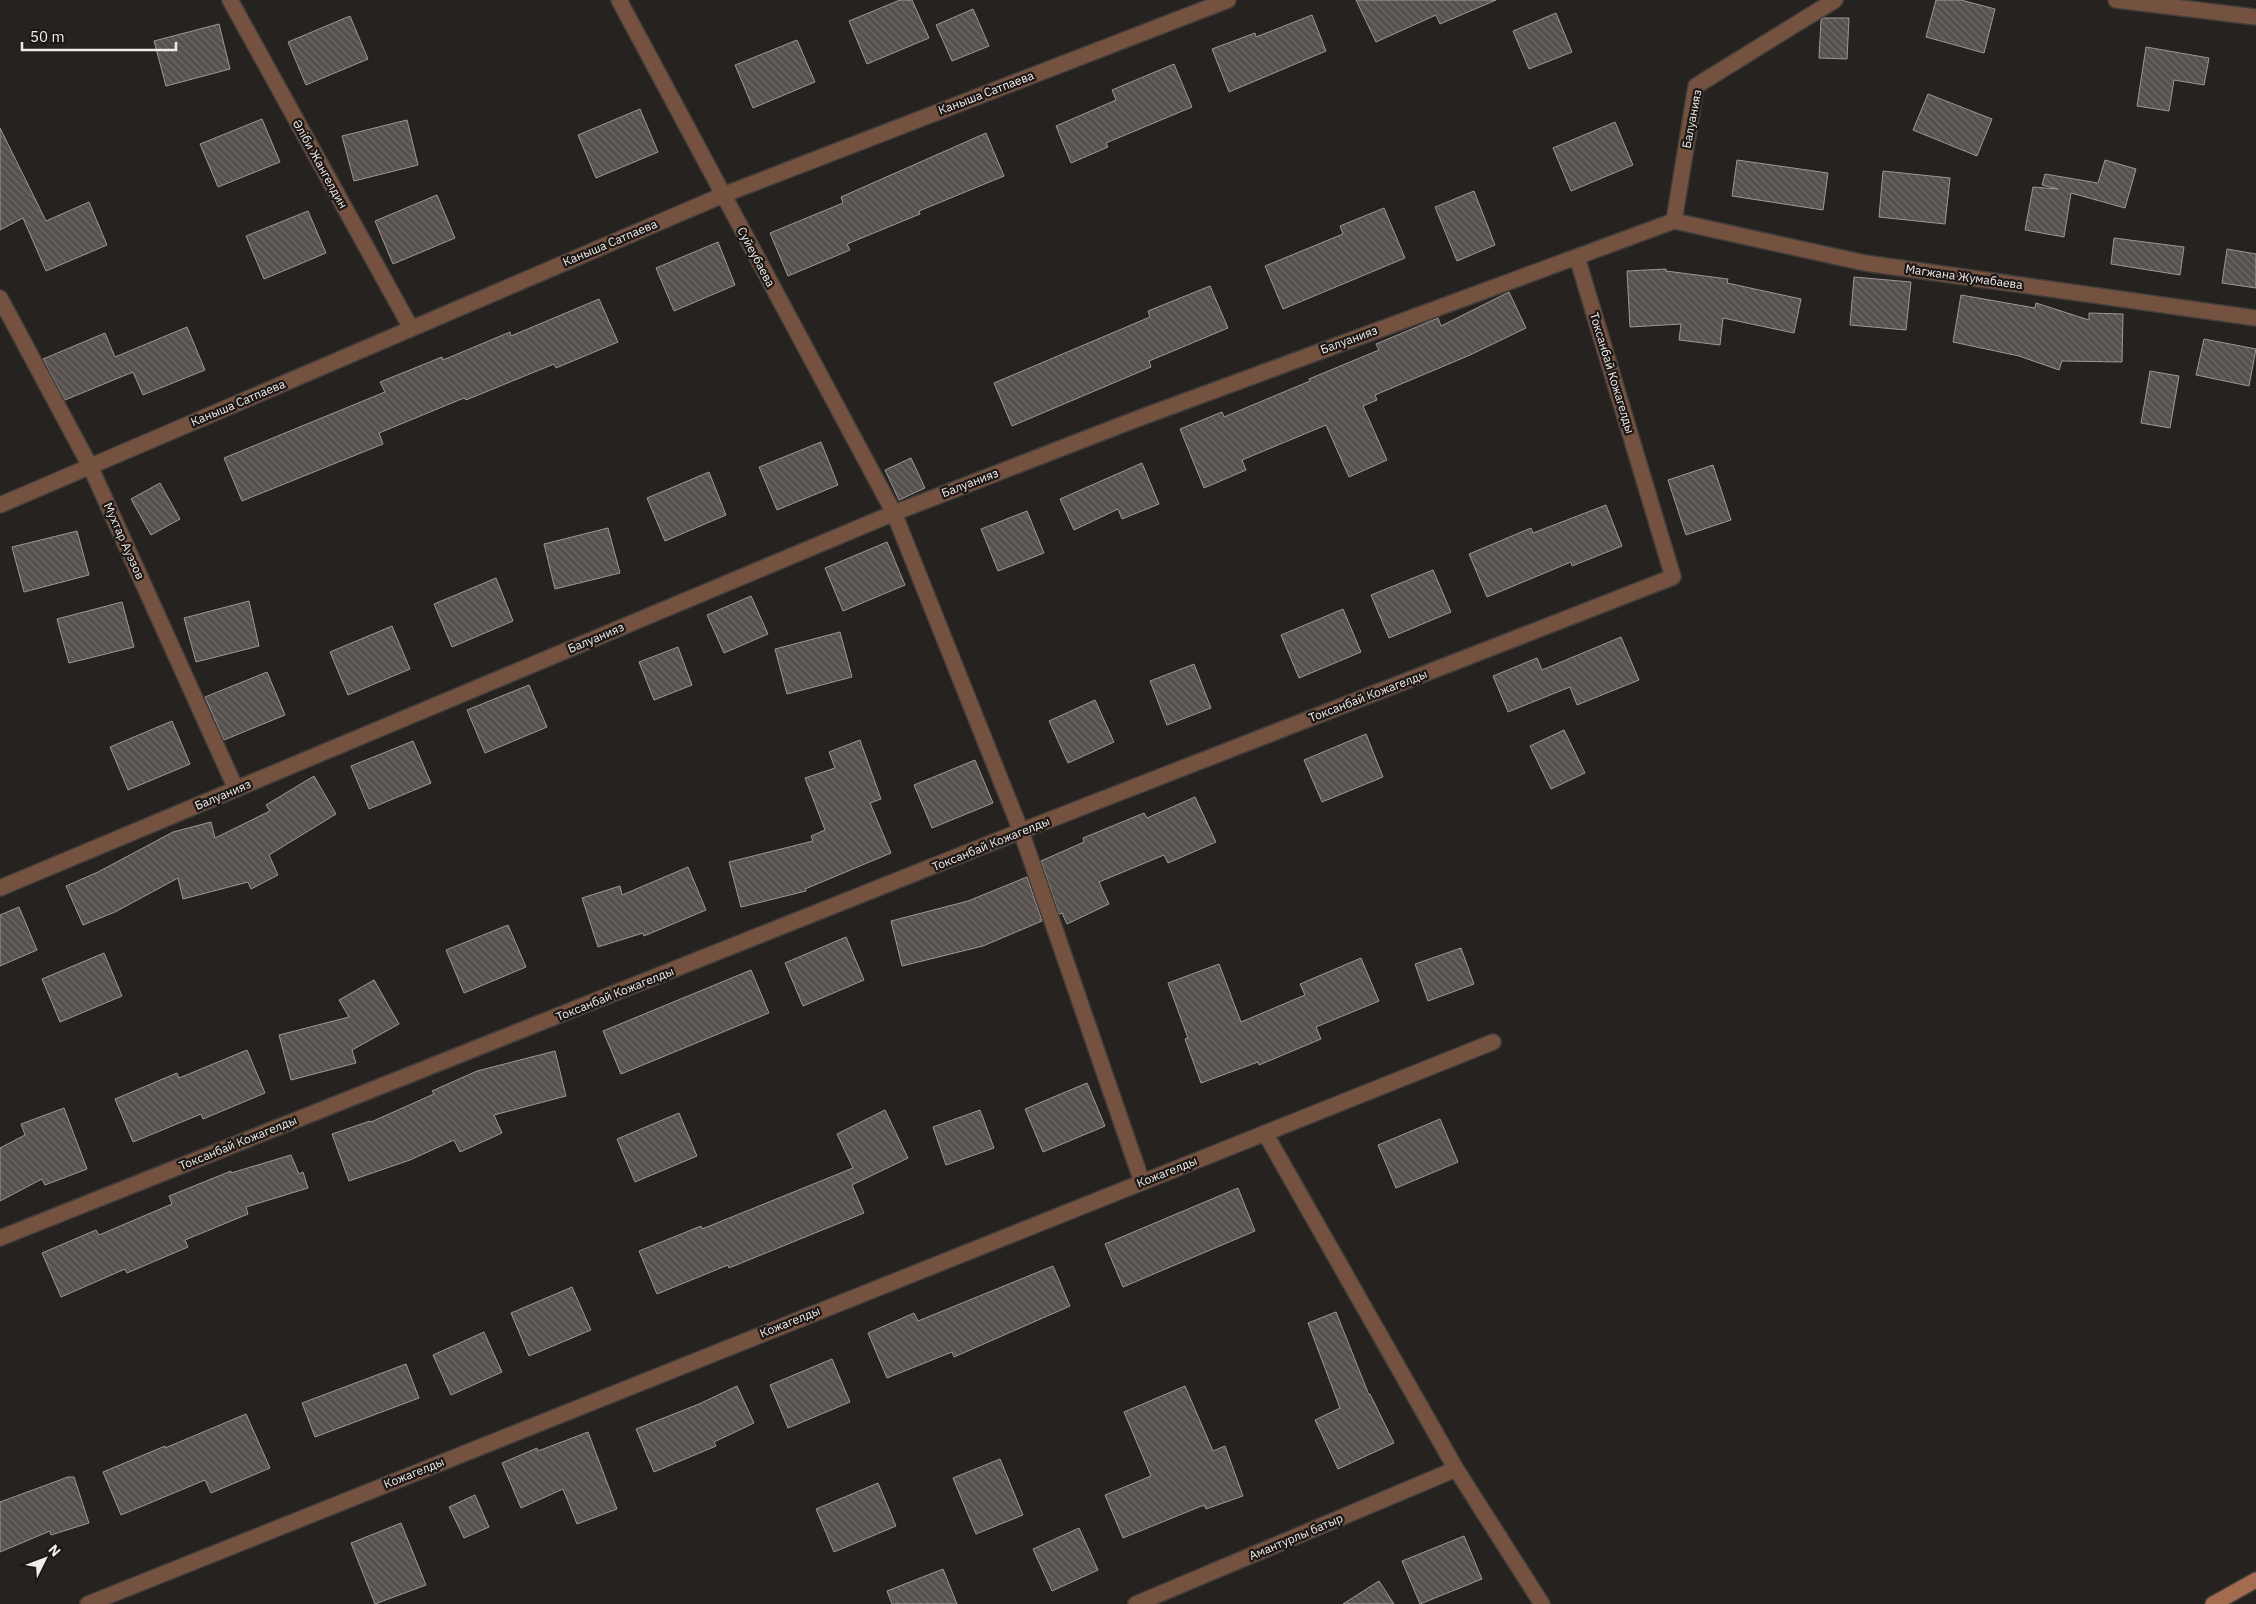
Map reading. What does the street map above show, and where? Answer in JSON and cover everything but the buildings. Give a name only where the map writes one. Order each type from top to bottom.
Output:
[{"type":"street","name":"Әліби Жангелдин","points":[[230,0],[411,328]]},
{"type":"street","name":"Суйеубаева","points":[[619,0],[894,513],[1021,831],[1142,1182]]},
{"type":"street","name":"Каныша Сатпаева","points":[[0,505],[723,195],[1228,0]]},
{"type":"street","name":"Балуанияз","points":[[0,888],[894,513],[1134,420],[1674,221],[1696,86],[1835,0]]},
{"type":"street","points":[[2116,0],[2256,18]]},
{"type":"street","name":"Магжана Жумабаева","points":[[1674,221],[1865,262],[2256,318]]},
{"type":"street","name":"Токсанбай Кожагелды","points":[[0,1238],[1021,831],[1673,577],[1577,257]]},
{"type":"street","name":"Мухтар Ауэзов","points":[[0,298],[90,466],[236,789]]},
{"type":"street","name":"Кожагелды","points":[[88,1604],[1493,1042]]},
{"type":"street","points":[[1265,1133],[1456,1469],[1542,1604]]},
{"type":"street","name":"Амантурлы батыр","points":[[1136,1604],[1456,1469]]},
{"type":"street","points":[[2212,1604],[2256,1580]]}]
